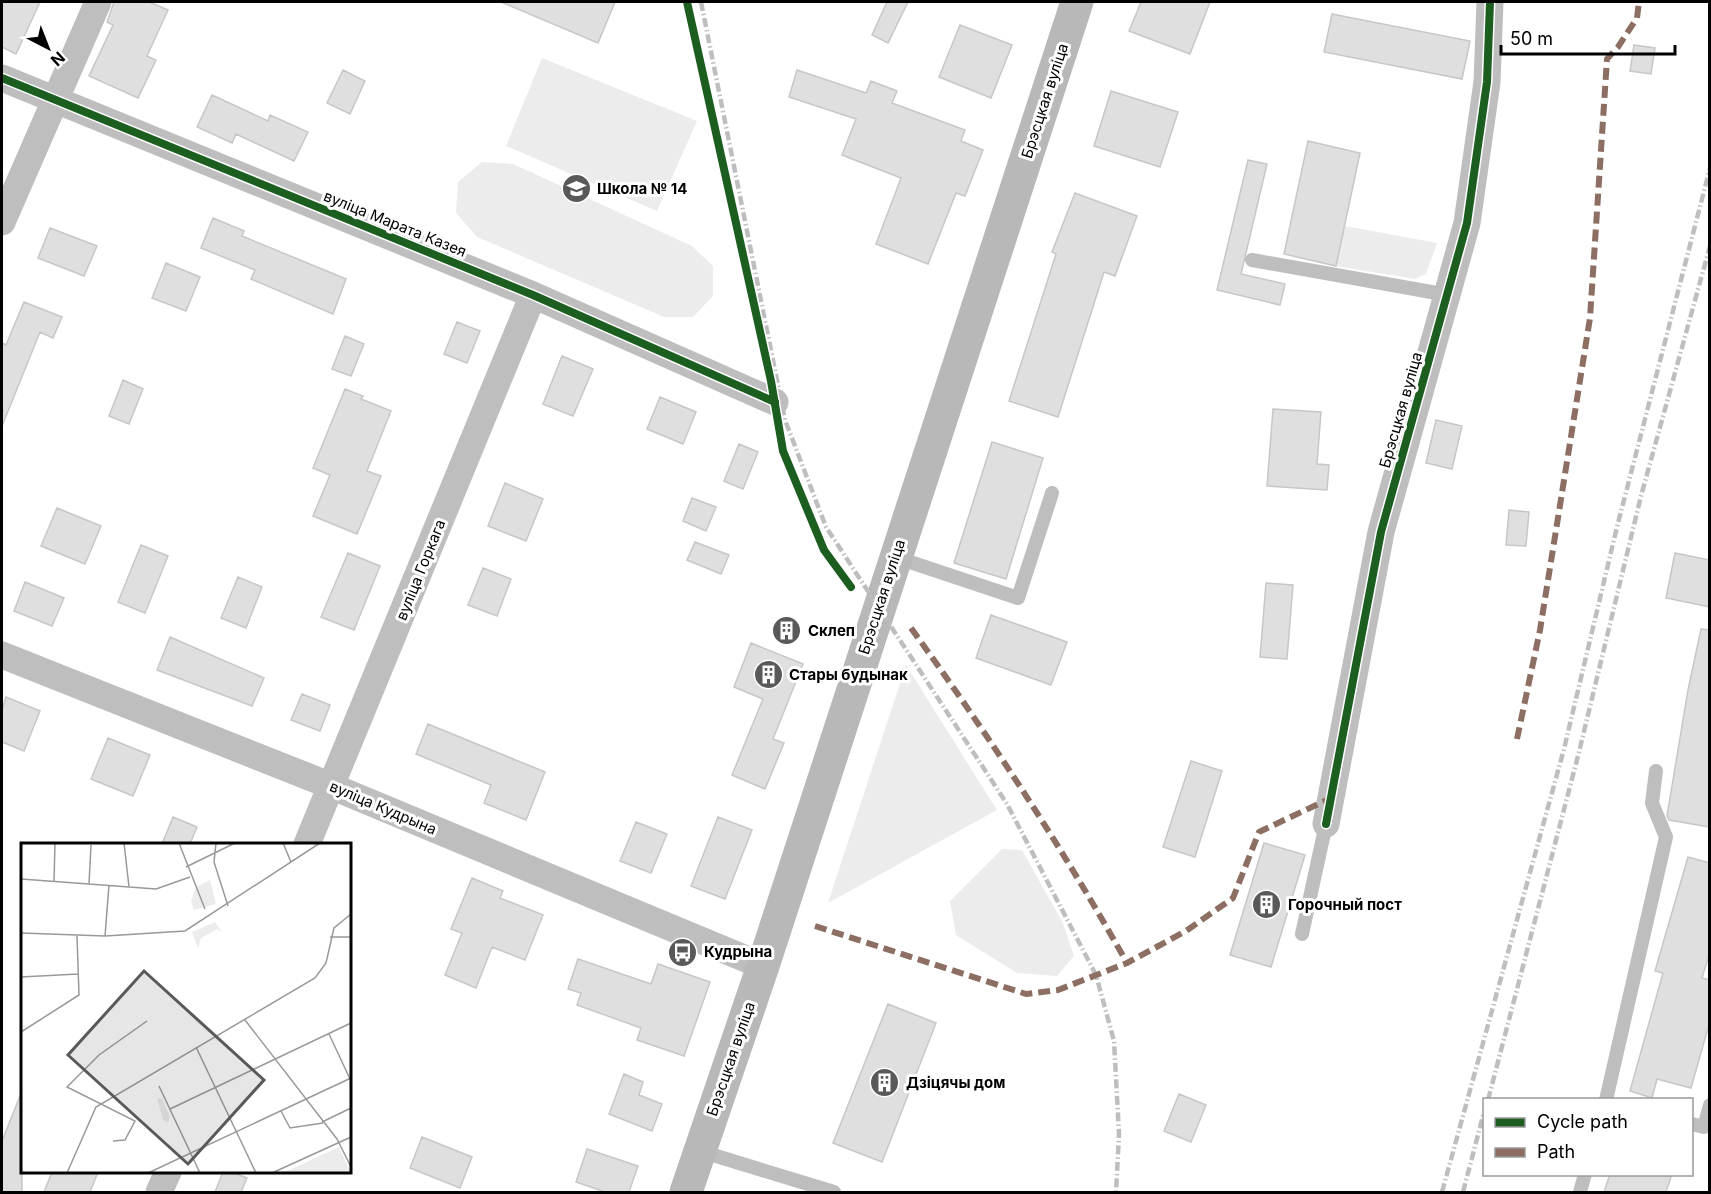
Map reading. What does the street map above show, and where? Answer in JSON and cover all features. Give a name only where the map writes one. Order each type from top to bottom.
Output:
[{"type":"main road","name":"Брэсцкая вуліца","points":[[686,1192],[763,966],[1077,2]]},
{"type":"street","points":[[2,222],[98,2]]},
{"type":"street","name":"Брэсцкая вуліца","points":[[1326,824],[1381,532],[1467,223],[1487,82],[1490,2]]},
{"type":"street","name":"вуліца Марата Казея","points":[[2,78],[533,295],[774,402]]},
{"type":"street","name":"вуліца Горкага","points":[[307,843],[533,295]]},
{"type":"street","name":"вуліца Кудрына","points":[[2,655],[332,786],[763,966]]},
{"type":"street","points":[[159,1192],[168,1173]]},
{"type":"lane","points":[[1252,261],[1448,295]]},
{"type":"lane","points":[[895,557],[1018,598],[1052,493]]},
{"type":"lane","points":[[1606,1098],[1666,837],[1652,803],[1656,771]]},
{"type":"lane","points":[[1302,934],[1326,824]]},
{"type":"lane","points":[[1693,1124],[1704,1127],[1710,1105]]},
{"type":"lane","points":[[700,1151],[834,1192]]},
{"type":"lane","points":[[1580,1192],[1584,1176]]},
{"type":"shaded area","points":[[542,58],[697,121],[657,211],[506,146]]},
{"type":"shaded area","points":[[482,162],[513,164],[692,246],[713,266],[713,296],[693,317],[664,317],[477,237],[456,213],[458,182]]},
{"type":"shaded area","points":[[1345,226],[1437,243],[1426,274],[1415,279],[1336,266]]},
{"type":"shaded area","points":[[906,665],[997,810],[828,903]]},
{"type":"shaded area","points":[[1002,849],[1022,850],[1063,923],[1074,956],[1057,976],[1017,973],[956,935],[950,901]]},
{"type":"building","points":[[2,2],[40,2],[16,54],[2,47]]},
{"type":"building","points":[[114,2],[149,2],[168,10],[147,56],[156,60],[138,98],[89,76],[113,25],[107,22]]},
{"type":"building","points":[[501,2],[615,2],[598,43]]},
{"type":"building","points":[[887,2],[908,2],[888,43],[872,35]]},
{"type":"building","points":[[1141,2],[1210,2],[1190,54],[1129,31]]},
{"type":"building","points":[[1332,14],[1470,41],[1462,79],[1324,52]]},
{"type":"building","points":[[960,25],[1012,45],[991,98],[939,77]]},
{"type":"building","points":[[1634,45],[1655,48],[1651,74],[1630,71]]},
{"type":"building","points":[[343,70],[365,81],[350,114],[327,103]]},
{"type":"building","points":[[797,70],[866,93],[871,81],[897,91],[892,103],[965,130],[961,141],[983,150],[965,196],[956,193],[928,264],[876,244],[901,178],[842,155],[856,119],[789,97]]},
{"type":"building","points":[[1111,91],[1178,112],[1160,167],[1094,146]]},
{"type":"building","points":[[212,95],[268,121],[270,115],[308,132],[294,161],[236,134],[232,143],[197,127]]},
{"type":"building","points":[[1308,141],[1360,153],[1336,266],[1284,254]]},
{"type":"building","points":[[1248,160],[1267,164],[1241,274],[1285,284],[1280,305],[1217,290]]},
{"type":"building","points":[[1075,193],[1137,216],[1115,276],[1104,272],[1058,417],[1009,401],[1056,254],[1052,252]]},
{"type":"building","points":[[213,218],[244,231],[242,236],[346,279],[333,314],[251,279],[255,270],[201,248]]},
{"type":"building","points":[[50,228],[97,246],[84,276],[38,258]]},
{"type":"building","points":[[166,263],[200,277],[186,311],[152,298]]},
{"type":"building","points":[[24,302],[62,317],[53,338],[40,332],[2,426],[2,343],[6,345]]},
{"type":"building","points":[[457,322],[480,331],[467,363],[444,354]]},
{"type":"building","points":[[345,336],[364,344],[351,376],[332,369]]},
{"type":"building","points":[[562,356],[593,369],[573,416],[543,404]]},
{"type":"building","points":[[123,380],[143,389],[129,424],[109,416]]},
{"type":"building","points":[[345,389],[363,396],[361,399],[391,411],[367,471],[381,476],[357,534],[313,516],[330,475],[313,468]]},
{"type":"building","points":[[660,397],[696,412],[683,444],[647,429]]},
{"type":"building","points":[[1273,409],[1321,412],[1317,464],[1329,465],[1327,490],[1267,486]]},
{"type":"building","points":[[1436,420],[1462,426],[1452,469],[1426,463]]},
{"type":"building","points":[[992,442],[1043,458],[1006,579],[954,563]]},
{"type":"building","points":[[739,444],[758,452],[743,489],[724,481]]},
{"type":"building","points":[[505,483],[543,499],[526,541],[488,526]]},
{"type":"building","points":[[692,498],[716,507],[706,531],[683,521]]},
{"type":"building","points":[[57,508],[101,526],[85,564],[41,546]]},
{"type":"building","points":[[1509,510],[1529,512],[1526,546],[1506,545]]},
{"type":"building","points":[[695,542],[729,555],[721,574],[687,560]]},
{"type":"building","points":[[141,545],[168,556],[145,613],[118,602]]},
{"type":"building","points":[[348,553],[380,566],[354,630],[321,617]]},
{"type":"building","points":[[1675,553],[1710,560],[1710,607],[1666,598]]},
{"type":"building","points":[[483,568],[511,579],[497,616],[468,605]]},
{"type":"building","points":[[238,577],[262,587],[246,628],[221,618]]},
{"type":"building","points":[[25,582],[64,598],[52,626],[14,611]]},
{"type":"building","points":[[1266,583],[1293,585],[1287,659],[1260,657]]},
{"type":"building","points":[[991,615],[1067,642],[1051,685],[976,658]]},
{"type":"building","points":[[1701,629],[1710,630],[1710,827],[1669,820],[1667,816],[1688,690]]},
{"type":"building","points":[[170,637],[264,678],[252,706],[157,670]]},
{"type":"building","points":[[751,643],[803,664],[773,739],[784,743],[765,789],[732,775],[763,699],[734,687]]},
{"type":"building","points":[[302,694],[330,705],[320,731],[291,720]]},
{"type":"building","points":[[6,697],[40,711],[24,751],[2,742],[2,710]]},
{"type":"building","points":[[428,724],[545,772],[526,820],[484,803],[491,785],[416,754]]},
{"type":"building","points":[[108,738],[150,755],[133,796],[91,779]]},
{"type":"building","points":[[1191,761],[1222,771],[1195,857],[1163,847]]},
{"type":"building","points":[[173,817],[197,827],[190,843],[162,843]]},
{"type":"building","points":[[718,817],[752,830],[725,899],[691,886]]},
{"type":"building","points":[[636,822],[667,834],[651,873],[620,861]]},
{"type":"building","name":"Горочный пост","points":[[1264,843],[1305,855],[1271,967],[1230,955]]},
{"type":"building","points":[[1688,857],[1710,863],[1710,952],[1702,978],[1710,980],[1710,1021],[1691,1088],[1657,1079],[1652,1098],[1630,1091],[1663,973],[1655,971]]},
{"type":"building","points":[[472,878],[503,891],[500,898],[543,915],[525,960],[492,947],[476,988],[445,975],[462,933],[451,929]]},
{"type":"building","points":[[578,959],[651,984],[658,964],[710,982],[684,1056],[637,1040],[641,1028],[577,1005],[581,993],[568,989]]},
{"type":"building","name":"Дзіцячы дом","points":[[888,1004],[936,1023],[882,1162],[833,1143]]},
{"type":"building","points":[[624,1074],[643,1082],[639,1095],[662,1104],[652,1131],[609,1114]]},
{"type":"building","points":[[21,1094],[22,1192],[2,1192],[2,1141]]},
{"type":"building","points":[[1179,1094],[1206,1105],[1191,1142],[1164,1131]]},
{"type":"building","points":[[422,1137],[472,1157],[460,1188],[410,1168]]},
{"type":"building","points":[[587,1149],[638,1166],[629,1192],[605,1192],[576,1182]]},
{"type":"building","points":[[52,1173],[98,1173],[90,1192],[44,1192]]},
{"type":"building","points":[[223,1173],[234,1173],[247,1178],[241,1192],[215,1192]]},
{"type":"building","points":[[1609,1176],[1671,1176],[1666,1192],[1604,1192]]},
{"type":"railway","points":[[701,2],[785,420],[826,527],[1007,804],[1096,975],[1114,1041],[1119,1134],[1116,1192]]},
{"type":"railway","points":[[1442,1192],[1564,749],[1617,527],[1710,168]]},
{"type":"railway","points":[[1489,1098],[1579,752],[1641,496],[1710,246]]},
{"type":"railway","points":[[1463,1192],[1483,1116]]},
{"type":"marked path","points":[[1517,739],[1540,630],[1590,318],[1607,59],[1637,18],[1639,2]]},
{"type":"marked path","points":[[911,628],[1024,792],[1127,963]]},
{"type":"marked path","points":[[815,926],[1026,994],[1058,990],[1127,963],[1186,931],[1233,898],[1259,832],[1331,798]]},
{"type":"cycle path","points":[[687,2],[771,381],[783,451],[824,550],[851,587]]},
{"type":"cycle path","points":[[1326,824],[1381,532],[1467,223],[1487,82],[1490,2]]},
{"type":"cycle path","points":[[2,78],[533,295],[775,402]]},
{"type":"place","name":"Школа № 14","points":[[576,189]]},
{"type":"place","name":"Склеп","points":[[787,631]]},
{"type":"place","name":"Стары будынак","points":[[768,675]]},
{"type":"place","name":"Горочный пост","points":[[1267,905]]},
{"type":"place","name":"Кудрына","points":[[683,952]]},
{"type":"place","name":"Дзіцячы дом","points":[[885,1083]]}]
